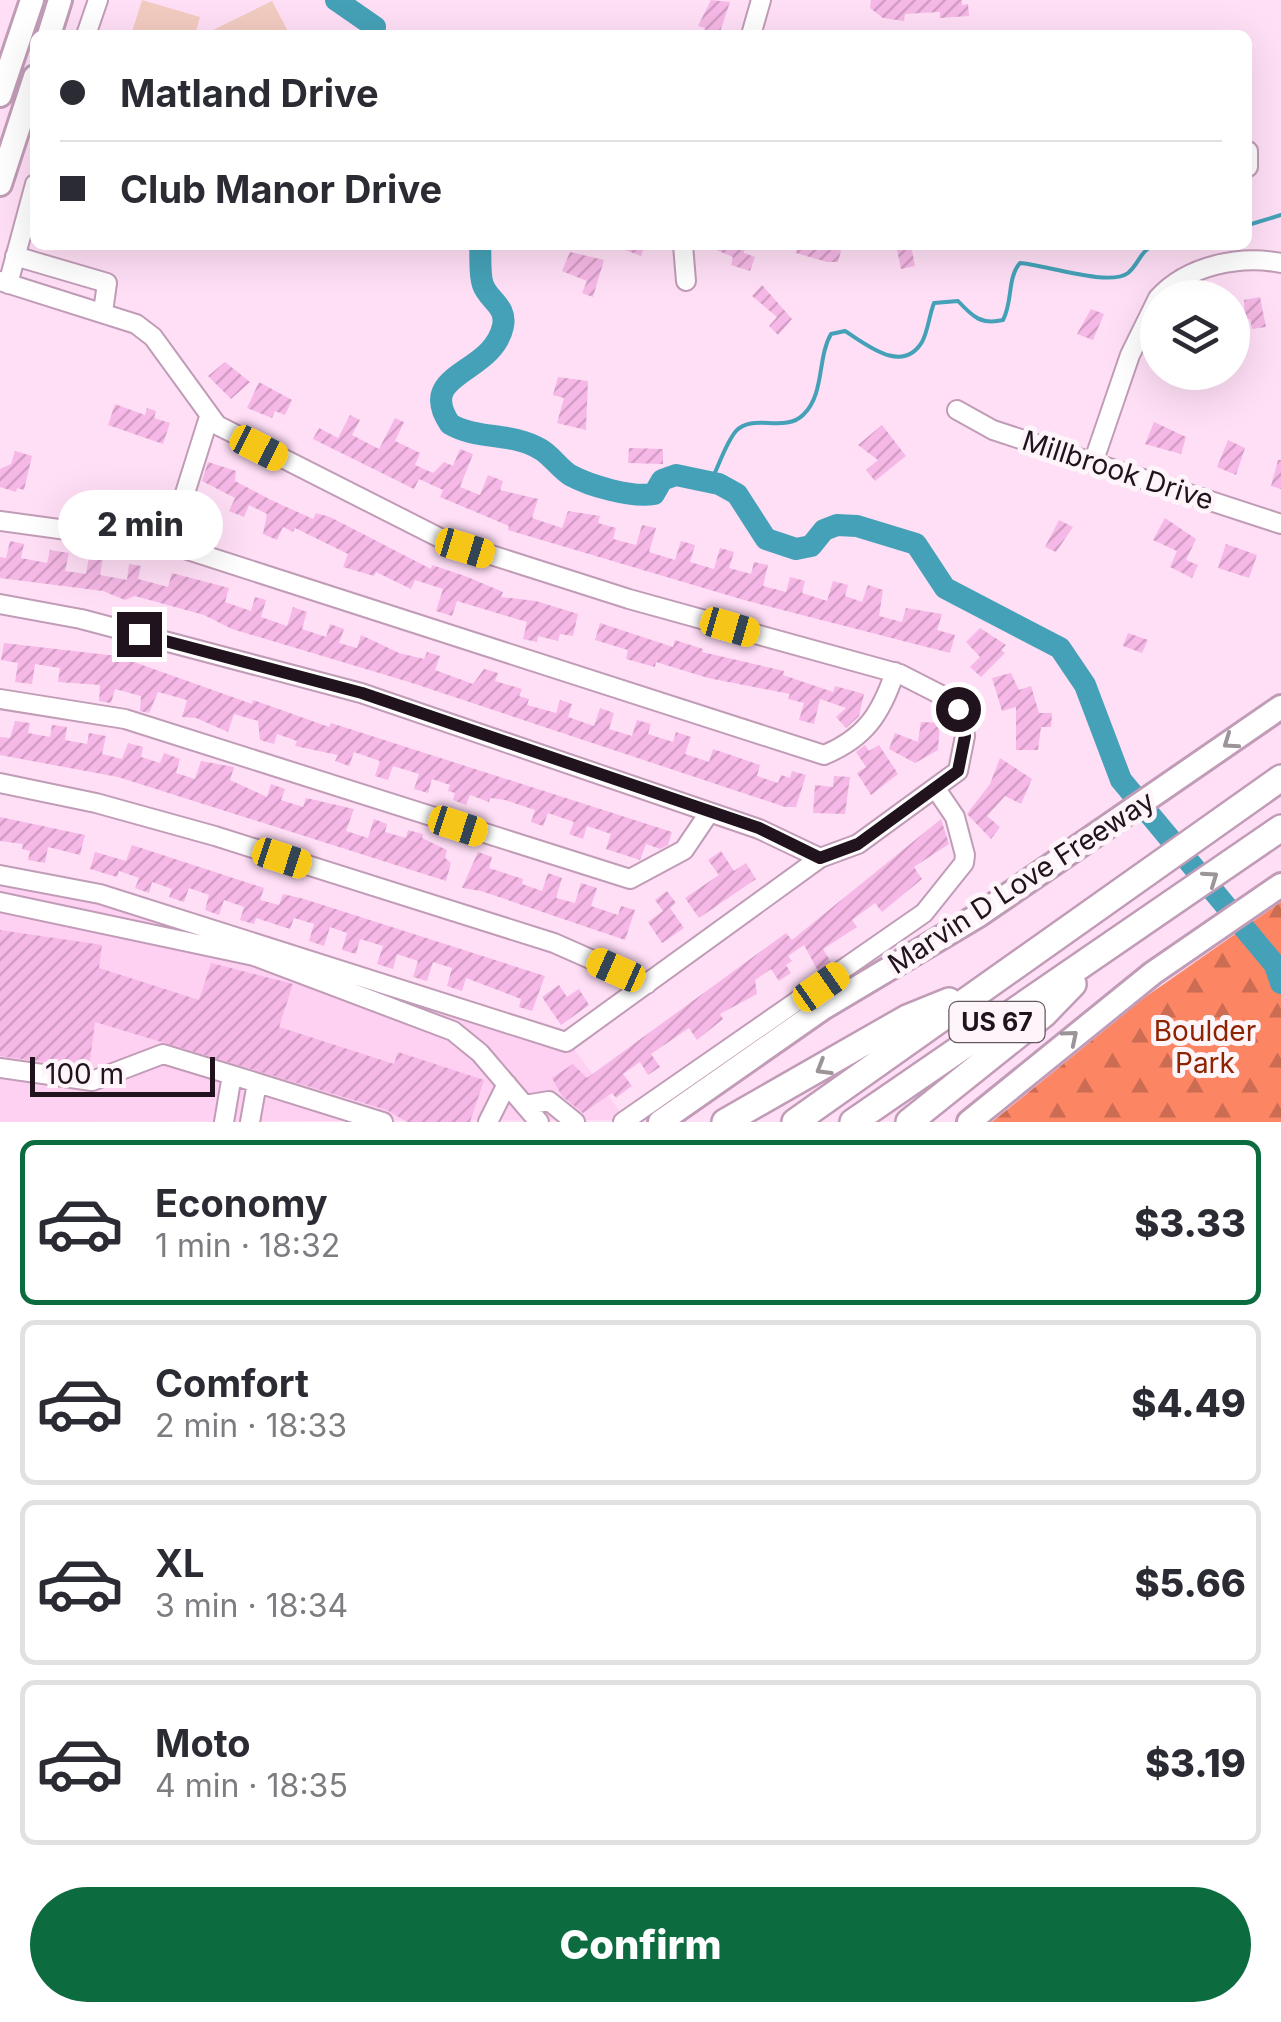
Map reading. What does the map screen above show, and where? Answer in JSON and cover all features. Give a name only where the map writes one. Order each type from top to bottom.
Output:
[{"type":"highway","name":"Marvin D Love Freeway","points":[[795,1122],[1281,778]]},
{"type":"highway","name":"US 67","points":[[854,1122],[1281,828]]},
{"type":"highway","points":[[908,1122],[1044,1014],[1104,952]]},
{"type":"highway","points":[[725,1122],[906,1018],[987,985]]},
{"type":"main road","points":[[0,95],[32,0]]},
{"type":"main road","points":[[50,30],[60,0]]},
{"type":"main road","points":[[0,184],[30,91]]},
{"type":"main road","name":"Marvin D Love Freeway","points":[[660,1122],[823,1008],[978,915],[1281,707]]},
{"type":"main road","points":[[969,1122],[1098,1014],[1281,885]]},
{"type":"street","points":[[88,30],[98,0]]},
{"type":"street","points":[[752,30],[761,0]]},
{"type":"street","points":[[0,875],[100,894],[566,1042],[820,858],[858,844],[936,789],[958,771],[964,751],[963,722],[958,709],[938,690],[894,672],[465,548],[228,432],[209,418],[145,330],[103,312],[4,282],[16,256],[30,203]]},
{"type":"street","points":[[683,250],[686,281]]},
{"type":"street","points":[[16,256],[107,283],[103,312]]},
{"type":"street","points":[[1188,280],[1208,268],[1236,261],[1281,263]]},
{"type":"street","points":[[1094,460],[1140,335]]},
{"type":"street","name":"Millbrook Drive","points":[[958,410],[993,430],[1281,524]]},
{"type":"street","points":[[169,544],[209,418]]},
{"type":"street","points":[[0,520],[169,544],[824,755],[842,748],[875,723],[894,672]]},
{"type":"street","points":[[0,604],[81,619],[362,693],[759,828],[820,858]]},
{"type":"street","points":[[0,698],[124,719],[630,879],[684,850],[709,812]]},
{"type":"street","points":[[0,782],[96,802],[214,836],[554,943],[647,984]]},
{"type":"street","points":[[623,1122],[854,964],[941,895],[966,854],[956,817],[936,789]]},
{"type":"street","points":[[0,902],[254,956],[453,1031],[540,1122]]},
{"type":"street","points":[[0,1068],[92,1081],[157,1054],[383,1122]]},
{"type":"street","points":[[224,1122],[232,1075]]},
{"type":"street","points":[[250,1122],[257,1083]]},
{"type":"street","points":[[488,1122],[507,1084]]},
{"type":"street","points":[[525,1105],[549,1101],[575,1122]]},
{"type":"shaded area","points":[[142,0],[200,17],[196,30],[133,30]]},
{"type":"shaded area","points":[[272,1],[287,30],[213,30]]},
{"type":"shaded area","points":[[0,879],[75,891],[574,1049],[626,1120],[0,1122]]},
{"type":"green space","name":"Boulder Park","points":[[1281,902],[1281,1122],[992,1122],[1144,998]]},
{"type":"building","points":[[711,0],[730,2],[721,30],[698,26]]},
{"type":"building","points":[[871,0],[962,0],[962,5],[968,4],[969,16],[940,18],[940,12],[905,14],[904,21],[883,18],[870,8]]},
{"type":"building","points":[[716,250],[744,250],[755,257],[750,271],[731,265],[733,257]]},
{"type":"building","points":[[797,250],[841,250],[838,262],[796,253]]},
{"type":"building","points":[[897,250],[912,250],[915,266],[901,269]]},
{"type":"building","points":[[570,252],[604,260],[593,297],[582,293],[587,281],[562,271]]},
{"type":"building","points":[[762,285],[792,319],[778,335],[769,326],[777,317],[752,296]]},
{"type":"building","points":[[1260,297],[1266,327],[1252,329],[1250,299]]},
{"type":"building","points":[[1091,309],[1104,314],[1093,340],[1077,334]]},
{"type":"building","points":[[225,362],[250,382],[231,399],[208,376]]},
{"type":"building","points":[[558,377],[588,381],[586,430],[557,423],[564,398],[553,395]]},
{"type":"building","points":[[259,382],[292,400],[285,415],[275,411],[272,418],[247,408]]},
{"type":"building","points":[[115,404],[145,415],[147,408],[156,411],[154,418],[170,423],[163,444],[108,425]]},
{"type":"building","points":[[350,415],[360,420],[352,435],[379,449],[395,418],[404,422],[395,441],[420,453],[415,465],[433,473],[444,462],[453,466],[460,449],[473,454],[460,487],[480,495],[488,475],[503,481],[500,490],[538,499],[532,518],[562,528],[568,511],[600,516],[598,523],[616,528],[613,539],[636,545],[642,525],[656,528],[649,552],[675,560],[681,541],[695,545],[690,562],[714,569],[720,548],[734,552],[729,568],[751,574],[754,562],[768,565],[763,586],[786,592],[790,577],[805,581],[802,593],[827,601],[833,581],[848,585],[845,596],[862,602],[868,585],[883,590],[879,616],[902,622],[906,608],[942,614],[937,630],[955,635],[950,653],[744,600],[508,530],[509,526],[440,497],[443,490],[419,479],[414,489],[313,439],[319,428],[338,438]]},
{"type":"building","points":[[1154,422],[1186,437],[1181,454],[1145,444]]},
{"type":"building","points":[[882,425],[906,456],[875,481],[866,470],[878,460],[858,445]]},
{"type":"building","points":[[1228,440],[1245,448],[1236,475],[1217,467]]},
{"type":"building","points":[[629,448],[663,449],[663,464],[628,463]]},
{"type":"building","points":[[15,451],[32,456],[24,490],[17,488],[16,492],[0,487],[0,469],[11,464]]},
{"type":"building","points":[[1281,460],[1281,489],[1271,486]]},
{"type":"building","points":[[208,462],[236,471],[235,481],[271,500],[313,519],[316,513],[330,517],[431,569],[432,565],[465,576],[503,592],[501,597],[536,601],[578,614],[573,636],[560,634],[558,641],[538,636],[537,642],[523,639],[527,622],[457,601],[452,616],[436,611],[443,589],[415,580],[411,589],[376,572],[374,576],[343,567],[348,554],[295,528],[293,532],[283,527],[277,540],[263,534],[267,514],[249,505],[244,517],[229,511],[235,498],[202,481]]},
{"type":"building","points":[[1165,518],[1196,539],[1186,560],[1198,565],[1192,578],[1170,567],[1177,551],[1153,540]]},
{"type":"building","points":[[1059,520],[1073,527],[1056,552],[1045,547]]},
{"type":"building","points":[[10,541],[24,544],[21,558],[47,563],[50,550],[69,553],[65,571],[86,574],[89,556],[103,558],[100,575],[127,580],[129,564],[141,566],[138,579],[168,587],[172,573],[229,588],[225,602],[251,611],[255,597],[266,600],[261,617],[287,626],[293,607],[307,612],[302,629],[326,637],[330,624],[344,629],[339,643],[357,648],[361,635],[399,653],[424,659],[427,652],[440,656],[435,670],[473,684],[484,669],[498,673],[495,681],[522,689],[519,696],[529,699],[527,705],[556,713],[560,700],[572,704],[568,717],[594,726],[600,708],[614,713],[609,729],[632,736],[637,720],[651,724],[648,734],[673,742],[676,732],[691,737],[685,754],[709,762],[713,749],[760,765],[757,776],[778,783],[781,775],[790,778],[792,771],[806,775],[796,807],[785,807],[409,682],[232,629],[204,615],[135,596],[125,600],[103,591],[0,578],[0,557],[6,558]]},
{"type":"building","points":[[1226,544],[1257,555],[1249,578],[1218,568]]},
{"type":"building","points":[[600,623],[673,647],[675,640],[703,649],[702,652],[784,671],[783,675],[833,692],[835,686],[864,694],[859,716],[846,728],[836,717],[846,708],[820,699],[814,724],[799,720],[804,703],[788,699],[790,694],[708,678],[656,662],[655,667],[626,659],[628,650],[595,640]]},
{"type":"building","points":[[980,628],[1006,645],[1001,650],[1005,653],[981,677],[970,667],[980,657],[966,642]]},
{"type":"building","points":[[1128,633],[1148,640],[1142,653],[1123,646]]},
{"type":"building","points":[[4,643],[117,656],[252,704],[253,700],[329,727],[331,723],[672,832],[668,845],[660,849],[646,844],[640,860],[606,849],[611,834],[587,826],[583,839],[569,834],[574,822],[548,813],[543,826],[531,822],[535,810],[470,795],[466,805],[453,800],[455,793],[448,791],[450,785],[432,779],[428,793],[414,789],[419,774],[393,766],[388,780],[375,776],[380,761],[354,752],[349,766],[335,761],[338,755],[295,746],[297,741],[277,734],[274,744],[260,740],[258,721],[234,714],[228,732],[196,718],[182,717],[187,700],[158,692],[149,713],[140,711],[141,696],[115,689],[111,703],[99,701],[100,685],[58,682],[60,668],[35,664],[32,684],[15,682],[18,663],[1,660]]},
{"type":"building","points":[[1011,673],[1019,690],[1031,686],[1039,713],[1052,713],[1051,727],[1041,727],[1038,750],[1016,750],[1016,707],[1002,711],[992,678]]},
{"type":"building","points":[[15,721],[30,723],[28,733],[50,737],[52,725],[67,727],[65,740],[87,744],[89,733],[106,736],[102,754],[122,759],[128,743],[143,747],[141,757],[160,763],[164,753],[180,759],[176,773],[195,779],[201,761],[234,767],[230,780],[267,797],[271,784],[285,789],[281,800],[303,807],[306,798],[354,809],[346,831],[368,838],[374,819],[387,824],[385,832],[406,838],[408,830],[423,834],[422,838],[447,850],[445,858],[451,863],[446,881],[118,777],[0,755],[0,737],[10,738]]},
{"type":"building","points":[[921,722],[940,723],[938,750],[915,763],[889,749],[895,733],[918,742]]},
{"type":"building","points":[[865,745],[869,751],[879,745],[898,774],[871,795],[857,773],[866,767],[856,752]]},
{"type":"building","points":[[1000,758],[1032,779],[1021,804],[1005,796],[987,816],[1000,827],[991,839],[967,814],[990,784]]},
{"type":"building","points":[[834,776],[850,777],[845,814],[813,813],[815,785],[833,787]]},
{"type":"building","points":[[0,817],[85,835],[80,855],[48,847],[45,863],[28,860],[30,851],[22,849],[23,844],[0,841]]},
{"type":"building","points":[[941,819],[949,844],[914,867],[922,879],[882,912],[875,903],[852,920],[857,927],[823,949],[831,962],[818,971],[804,945],[788,956],[792,961],[786,965],[791,973],[779,981],[771,969],[755,980],[757,994],[720,1014],[723,1019],[697,1040],[689,1028],[651,1054],[660,1067],[648,1075],[640,1062],[623,1074],[632,1086],[616,1098],[612,1093],[583,1113],[562,1096],[552,1078],[573,1064],[587,1078],[786,933],[792,940]]},
{"type":"building","points":[[132,845],[264,888],[260,900],[279,905],[283,894],[304,899],[545,976],[532,1011],[519,1007],[521,999],[466,978],[462,991],[447,986],[452,968],[433,962],[427,981],[413,977],[418,961],[397,954],[393,969],[377,964],[383,946],[360,939],[356,954],[342,950],[347,933],[330,927],[324,946],[309,941],[314,924],[294,918],[290,929],[256,918],[254,924],[240,920],[244,907],[224,900],[219,915],[205,910],[209,895],[189,888],[184,902],[169,897],[172,889],[152,882],[149,893],[135,888],[139,878],[119,871],[117,877],[90,869],[95,852],[126,861]]},
{"type":"building","points":[[721,851],[734,871],[746,863],[756,879],[699,918],[685,898],[719,875],[708,860]]},
{"type":"building","points":[[478,852],[492,857],[489,868],[523,879],[522,884],[542,891],[548,873],[562,878],[556,898],[575,903],[581,883],[597,888],[591,906],[618,915],[621,906],[635,910],[625,940],[462,888]]},
{"type":"building","points":[[667,891],[676,903],[670,908],[684,928],[662,943],[648,922],[663,911],[655,900]]},
{"type":"building","points":[[0,930],[102,945],[99,968],[199,1000],[211,963],[293,984],[279,1027],[394,1064],[398,1052],[484,1080],[470,1122],[407,1122],[387,1110],[95,1022],[89,1068],[0,1056]]},
{"type":"building","points":[[559,985],[567,997],[579,989],[589,1005],[561,1025],[542,997]]},
{"type":"waterway","points":[[336,0],[375,30]]},
{"type":"waterway","points":[[1252,224],[1281,215]]},
{"type":"waterway","points":[[480,250],[483,285],[500,308],[503,326],[486,355],[449,383],[442,394],[442,407],[450,424],[529,444],[570,475],[611,490],[654,494],[662,480],[676,475],[719,484],[737,494],[766,539],[796,549],[811,546],[824,530],[837,525],[857,526],[916,544],[945,588],[1060,648],[1085,685],[1121,780],[1275,965],[1281,983]]},
{"type":"waterway","points":[[711,481],[736,431],[751,423],[787,423],[803,415],[815,397],[831,334],[845,331],[884,354],[904,356],[922,342],[934,303],[958,301],[978,318],[1003,320],[1020,263],[1093,277],[1119,277],[1128,273],[1147,250]]},
{"type":"waterway","points":[[1275,965],[1281,964]]},
{"type":"route","points":[[139,634],[362,693],[759,828],[820,858],[858,844],[958,771],[965,736],[958,709]]}]
